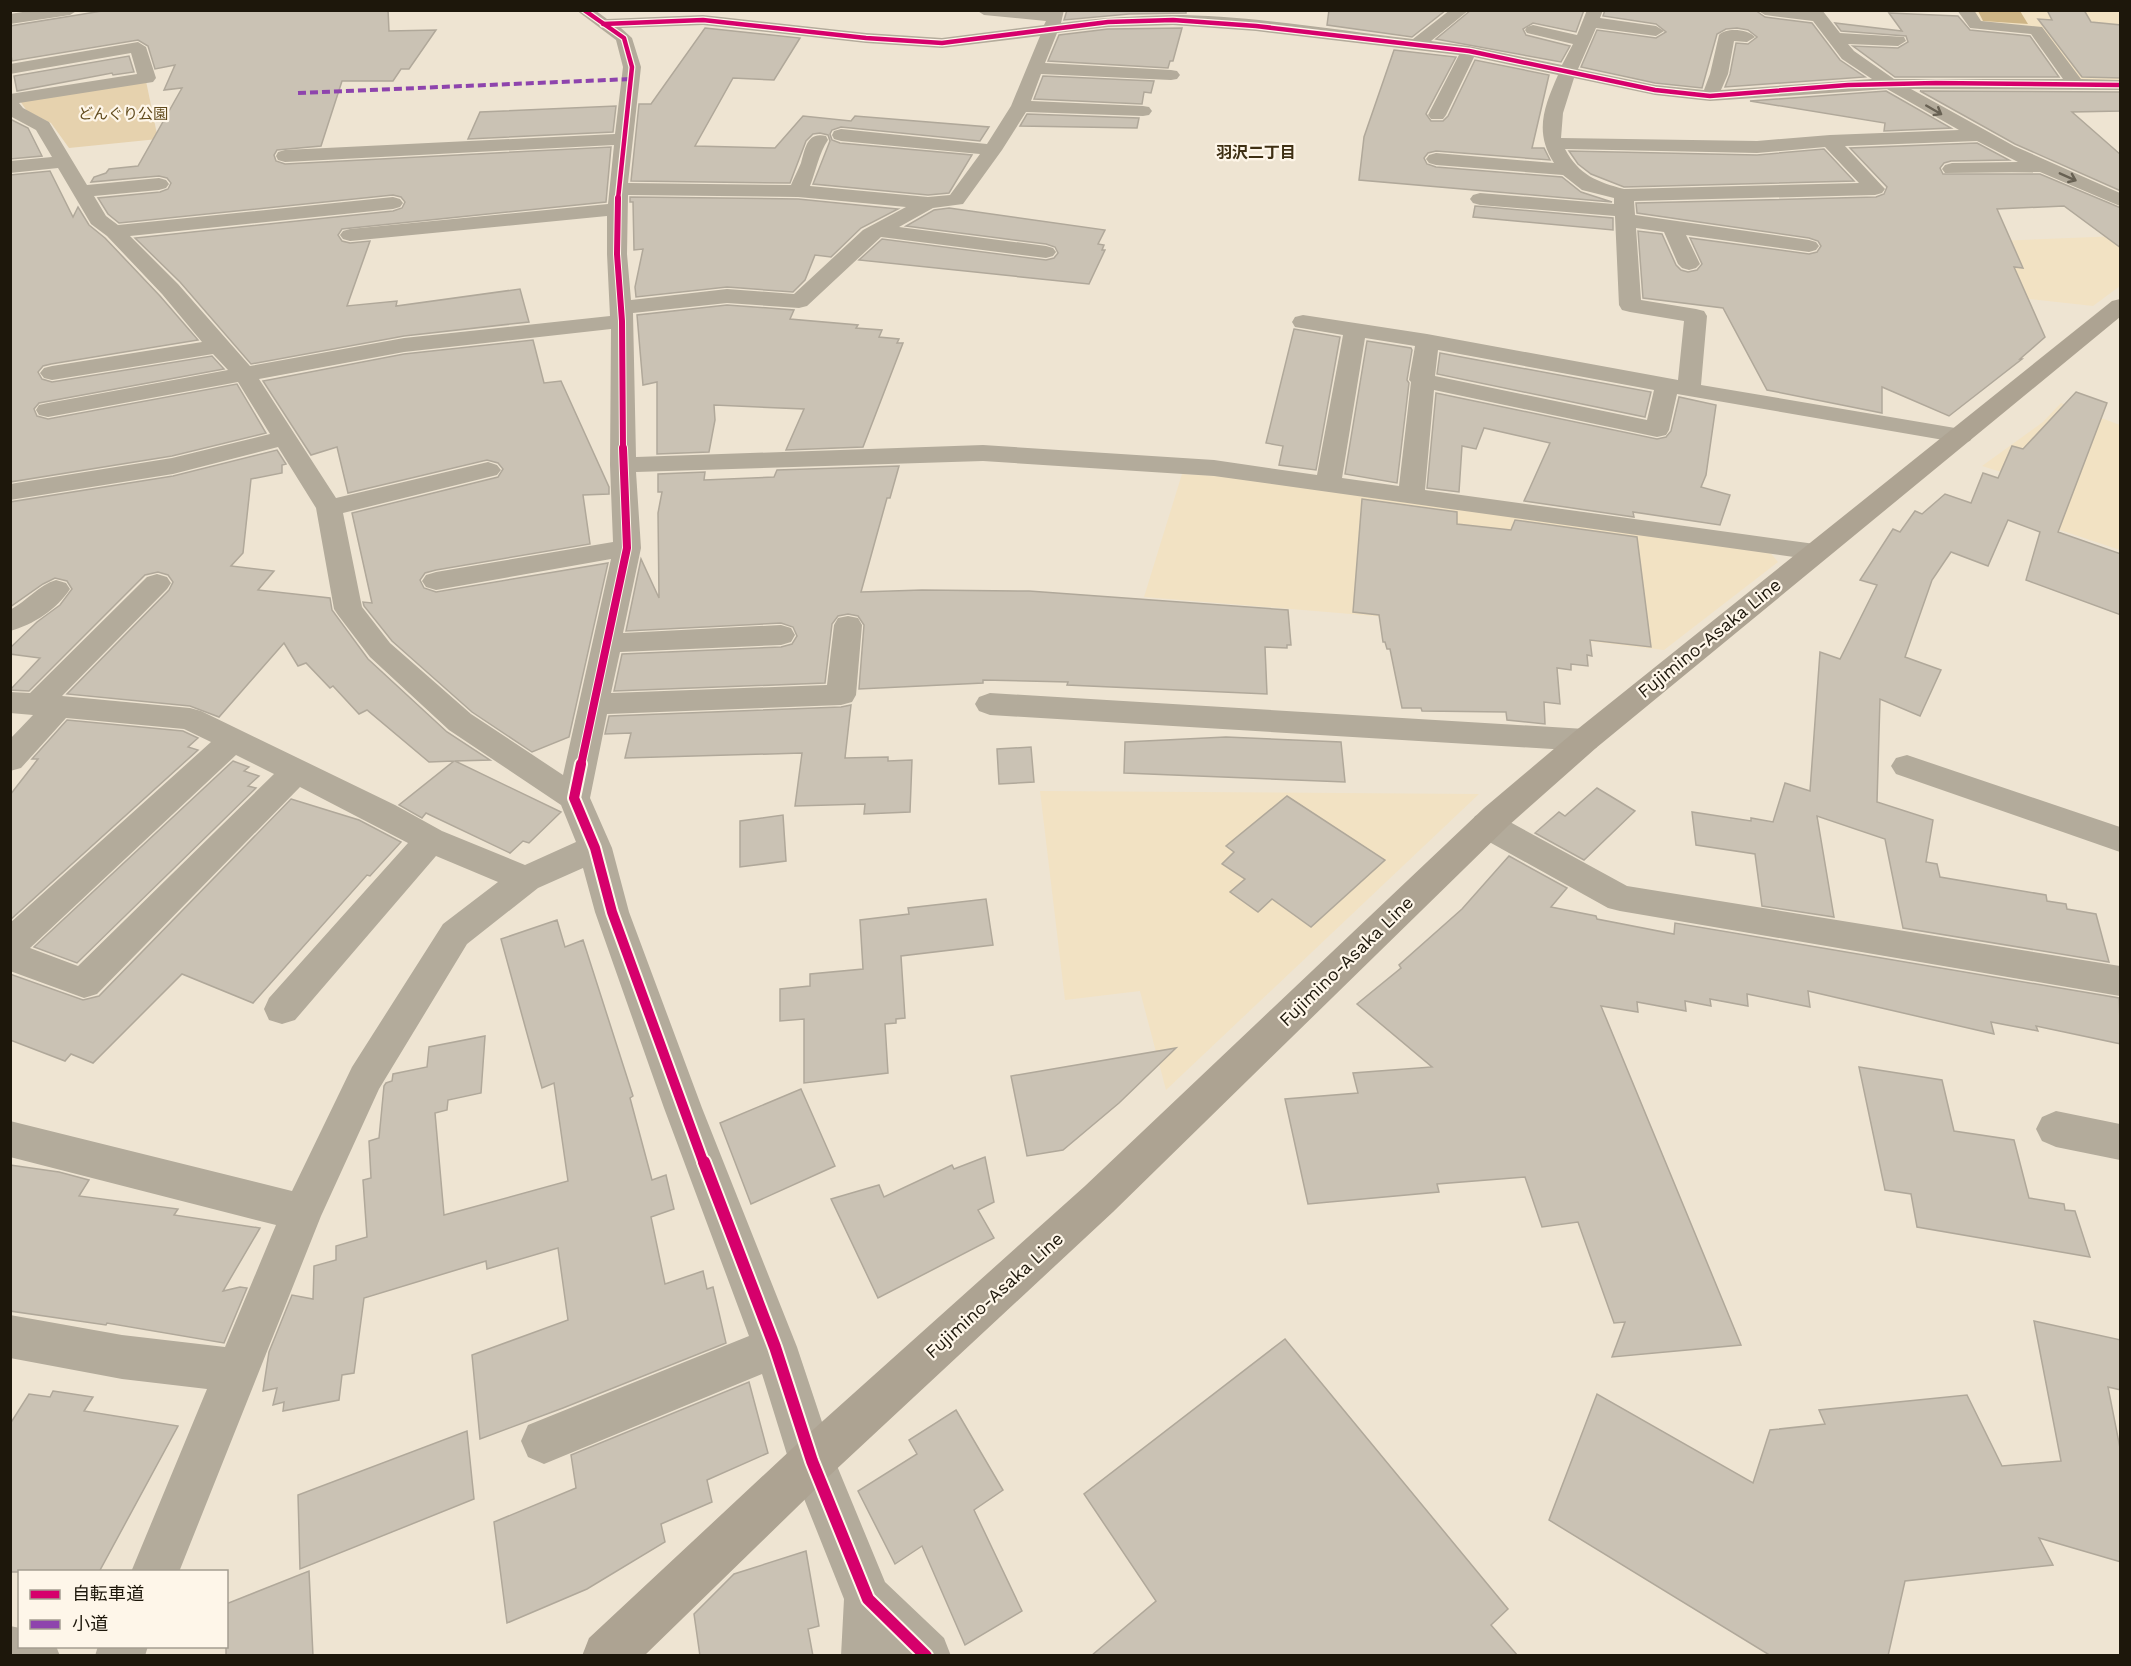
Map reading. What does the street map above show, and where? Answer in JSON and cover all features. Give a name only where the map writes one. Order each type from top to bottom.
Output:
[{"type":"main road","name":"Fujimino-Asaka Line","points":[[607,1656],[812,1461],[1099,1199],[1487,825],[1584,740],[2121,306]]},
{"type":"street","points":[[10,19],[70,10]]},
{"type":"street","points":[[574,798],[627,548],[623,465],[621,315],[617,254],[618,195],[632,67],[624,38],[584,10]]},
{"type":"street","points":[[984,10],[1054,19]]},
{"type":"street","points":[[1417,44],[1461,10]]},
{"type":"street","points":[[1765,10],[1815,14],[1848,55],[1890,84],[1978,135],[2044,167],[2121,200]]},
{"type":"street","points":[[1965,10],[1976,25],[2036,30],[2085,85]]},
{"type":"street","points":[[603,24],[704,20],[866,38],[942,43],[1054,19],[1112,16],[1297,30],[1417,44],[1469,51],[1655,90],[1710,96],[1890,84],[2085,85],[2116,92]]},
{"type":"street","points":[[1656,30],[1593,16],[1567,72],[1551,129],[1555,147],[1570,170],[1580,181],[1625,209],[1672,227],[1809,246]]},
{"type":"street","points":[[1297,30],[1315,17]]},
{"type":"street","points":[[350,235],[618,195],[730,199],[798,191],[928,203],[956,200],[993,150],[1020,106],[1054,19]]},
{"type":"street","points":[[1533,30],[1583,41]]},
{"type":"street","points":[[1710,96],[1719,74],[1727,35],[1747,37]]},
{"type":"street","points":[[1834,38],[1898,41]]},
{"type":"street","points":[[10,69],[138,47],[147,78],[11,104],[17,112],[42,126],[98,220],[114,232],[170,289],[245,375],[286,437],[328,508],[348,609],[380,651],[460,722],[574,798],[595,848],[612,912],[775,1347],[812,1461],[868,1599],[926,1656]]},
{"type":"street","points":[[1437,115],[1469,51]]},
{"type":"street","points":[[1034,68],[1171,75]]},
{"type":"street","points":[[2012,69],[2027,84]]},
{"type":"street","points":[[1020,106],[1143,111]]},
{"type":"street","points":[[841,135],[993,150]]},
{"type":"street","points":[[1492,146],[1756,147],[1830,141],[1978,135]]},
{"type":"street","points":[[285,156],[623,139]]},
{"type":"street","points":[[798,191],[810,164],[813,148],[819,140]]},
{"type":"street","points":[[1830,141],[1890,207]]},
{"type":"street","points":[[1436,159],[1570,170]]},
{"type":"street","points":[[10,167],[64,162]]},
{"type":"street","points":[[1952,169],[2044,167]]},
{"type":"street","points":[[80,192],[159,184]]},
{"type":"street","points":[[596,189],[618,195]]},
{"type":"street","points":[[1480,200],[1625,209],[1875,189]]},
{"type":"street","points":[[114,232],[393,202]]},
{"type":"street","points":[[48,410],[404,345],[621,315],[727,296],[799,301],[870,234],[928,203]]},
{"type":"street","points":[[1421,380],[1658,430],[1678,387],[1696,316],[1630,305],[1625,209]]},
{"type":"street","points":[[1672,227],[1689,264]]},
{"type":"street","points":[[878,230],[1046,252]]},
{"type":"street","points":[[1303,322],[1427,341],[1961,436]]},
{"type":"street","points":[[1328,483],[1355,329]]},
{"type":"street","points":[[1411,495],[1421,380],[1427,341]]},
{"type":"street","points":[[51,373],[218,346]]},
{"type":"street","points":[[10,492],[173,466],[286,437]]},
{"type":"street","points":[[623,465],[983,453],[1214,468],[1815,552]]},
{"type":"street","points":[[328,508],[488,470]]},
{"type":"street","points":[[436,581],[627,548]]},
{"type":"street","points":[[10,760],[35,704],[157,583]]},
{"type":"street","points":[[10,622],[34,609],[56,589]]},
{"type":"street","points":[[593,704],[841,695],[848,625]]},
{"type":"street","points":[[606,643],[781,635]]},
{"type":"street","points":[[35,704],[190,718],[232,741],[383,814],[430,840],[526,879]]},
{"type":"street","points":[[990,704],[1584,740]]},
{"type":"street","points":[[10,945],[232,741]]},
{"type":"street","points":[[1907,766],[2121,840]]},
{"type":"street","points":[[10,956],[84,983],[296,772]]},
{"type":"street","points":[[1487,825],[1620,898],[2121,981]]},
{"type":"street","points":[[282,1009],[430,840]]},
{"type":"street","points":[[155,1570],[302,1213],[364,1079],[455,934],[526,879],[595,848]]},
{"type":"street","points":[[2056,1129],[2121,1142]]},
{"type":"street","points":[[10,1138],[302,1213]]},
{"type":"street","points":[[10,1336],[122,1357],[238,1371]]},
{"type":"street","points":[[544,1442],[775,1347]]},
{"type":"street","points":[[866,1656],[868,1599]]},
{"type":"street","points":[[10,1651],[34,1656]]},
{"type":"shaded area","points":[[1970,11],[2120,11],[2120,83],[2082,83],[2039,28],[1979,22]]},
{"type":"shaded area","points":[[1978,11],[2020,11],[2028,24],[1983,21]]},
{"type":"shaded area","points":[[1814,227],[1971,242],[2120,236],[2120,286],[2093,306],[1831,277]]},
{"type":"shaded area","points":[[2061,403],[2120,425],[2120,550],[2039,523],[2052,488],[1982,466],[2043,422]]},
{"type":"shaded area","points":[[1182,474],[1219,476],[1768,550],[1778,562],[1664,650],[1375,616],[1144,597]]},
{"type":"shaded area","points":[[1040,791],[1479,794],[1166,1090],[1140,991],[1065,1000]]},
{"type":"green space","name":"どんぐり公園","points":[[146,81],[158,139],[69,148],[51,123],[27,111],[20,101]]},
{"type":"building","points":[[108,10],[388,10],[389,31],[436,30],[409,69],[401,69],[393,81],[342,81],[321,146],[277,150],[274,155],[276,161],[285,164],[611,147],[606,202],[342,229],[338,235],[342,241],[350,243],[370,241],[347,306],[397,301],[396,306],[520,289],[529,322],[404,336],[251,364],[180,282],[135,238],[393,211],[402,208],[405,202],[401,197],[393,195],[119,223],[108,214],[98,198],[160,192],[168,189],[171,183],[167,178],[159,176],[91,182],[94,177],[106,173],[109,169],[138,166],[182,88],[164,90],[175,65],[155,69],[148,46],[138,40],[12,61],[10,50],[10,26]]},
{"type":"building","points":[[1067,10],[1186,10],[1186,13],[1129,14],[1064,20]]},
{"type":"building","points":[[1329,10],[1446,10],[1412,37],[1327,25]]},
{"type":"building","points":[[1471,10],[1584,10],[1576,32],[1533,23],[1523,29],[1526,35],[1570,46],[1561,62],[1436,39]]},
{"type":"building","points":[[1605,10],[1755,10],[1765,17],[1812,23],[1840,60],[1865,77],[1725,87],[1736,43],[1748,44],[1757,37],[1748,30],[1737,28],[1726,29],[1717,34],[1702,88],[1655,83],[1581,67],[1597,30],[1656,38],[1666,32],[1656,24],[1603,16]]},
{"type":"building","points":[[2047,10],[2084,10],[2091,22],[2121,25],[2121,78],[2082,77],[2038,19],[2052,20]]},
{"type":"building","points":[[1889,13],[1958,16],[1970,30],[2030,36],[2059,77],[1895,77],[1853,46],[1898,48],[1908,42],[1906,36],[1841,31],[1835,23],[1902,31]]},
{"type":"building","points":[[705,28],[800,38],[774,80],[733,78],[695,146],[775,148],[803,116],[851,121],[855,116],[989,127],[980,141],[841,127],[832,130],[830,134],[832,140],[840,143],[972,155],[949,193],[928,195],[813,184],[830,141],[828,135],[820,133],[813,134],[806,141],[790,183],[631,181],[639,104],[651,104]]},
{"type":"building","points":[[1182,28],[1173,61],[1170,61],[1168,68],[1048,61],[1059,35],[1108,29]]},
{"type":"building","points":[[1394,50],[1456,57],[1426,114],[1431,121],[1443,121],[1448,116],[1475,60],[1549,75],[1532,148],[1544,148],[1550,160],[1436,151],[1428,153],[1424,158],[1427,164],[1436,167],[1562,177],[1581,192],[1612,202],[1359,180],[1364,137]]},
{"type":"building","points":[[129,56],[134,72],[113,75],[112,73],[17,91],[14,76]]},
{"type":"building","points":[[1043,76],[1154,81],[1151,93],[1144,92],[1142,104],[1034,99]]},
{"type":"building","points":[[1886,91],[1951,128],[1884,131],[1885,123],[1750,101]]},
{"type":"building","points":[[1920,91],[2121,92],[2121,111],[2072,112],[2121,155],[2121,191],[2015,144]]},
{"type":"building","points":[[616,106],[613,132],[468,139],[480,112]]},
{"type":"building","points":[[1027,114],[1139,118],[1137,128],[1020,126]]},
{"type":"building","points":[[10,119],[28,128],[42,156],[10,159]]},
{"type":"building","points":[[1977,143],[2009,160],[1951,161],[1944,163],[1940,168],[1943,174],[2040,174],[2121,208],[2121,248],[2064,206],[1997,209],[2023,268],[2014,267],[2045,337],[2020,359],[2022,359],[1949,416],[1882,387],[1882,413],[1767,390],[1723,308],[1643,298],[1638,231],[1662,234],[1676,265],[1688,272],[1697,270],[1702,264],[1690,238],[1809,254],[1817,252],[1821,246],[1818,241],[1809,238],[1637,213],[1636,203],[1876,197],[1884,194],[1887,187],[1850,148]]},
{"type":"building","points":[[1824,149],[1854,181],[1624,187],[1591,174],[1578,164],[1569,151],[1757,155]]},
{"type":"building","points":[[50,171],[73,217],[78,207],[89,225],[105,238],[160,296],[198,340],[43,366],[38,372],[42,379],[52,382],[212,356],[224,369],[39,403],[34,409],[37,416],[48,419],[237,384],[266,433],[172,456],[10,482],[10,175]]},
{"type":"building","points":[[630,197],[798,199],[898,209],[861,228],[831,257],[815,255],[805,280],[793,292],[727,287],[636,297],[635,287],[643,249],[634,250],[633,202],[630,202]]},
{"type":"building","points":[[1475,206],[1613,218],[1613,230],[1473,217]]},
{"type":"building","points":[[949,208],[1105,230],[1098,244],[1104,245],[1102,250],[1105,250],[1089,284],[859,260],[882,239],[1046,260],[1054,258],[1058,253],[1055,247],[1046,244],[906,226],[934,210]]},
{"type":"building","points":[[727,305],[794,310],[790,319],[858,325],[856,328],[882,330],[879,337],[899,339],[897,343],[903,343],[863,447],[786,450],[804,409],[714,405],[715,420],[709,452],[657,454],[657,382],[643,385],[637,315]]},
{"type":"building","points":[[1294,329],[1340,337],[1316,470],[1279,465],[1283,446],[1266,443]]},
{"type":"building","points":[[533,340],[544,383],[561,381],[609,487],[609,494],[583,495],[590,544],[436,570],[425,573],[420,580],[424,588],[436,592],[608,563],[569,737],[532,752],[472,712],[392,641],[364,606],[363,602],[372,603],[352,513],[498,477],[503,469],[498,463],[487,460],[348,493],[337,447],[311,455],[263,381],[404,354]]},
{"type":"building","points":[[1367,341],[1412,350],[1397,483],[1345,474]]},
{"type":"building","points":[[1440,353],[1651,392],[1645,417],[1437,374]]},
{"type":"building","points":[[2076,392],[2107,403],[2058,532],[2121,554],[2121,615],[2026,580],[2040,532],[2008,520],[1988,566],[1951,552],[1932,580],[1905,657],[1941,670],[1920,716],[1880,699],[1877,802],[1933,820],[1926,862],[1937,864],[1940,877],[2046,895],[2047,901],[2066,904],[2067,909],[2096,914],[2109,962],[1903,928],[1885,839],[1817,816],[1834,917],[1762,906],[1755,854],[1696,845],[1692,812],[1773,822],[1785,783],[1810,791],[1820,652],[1840,659],[1877,585],[1860,580],[1893,529],[1900,532],[1915,511],[1922,514],[1945,494],[1971,503],[1983,473],[1998,478],[2012,446],[2023,449]]},
{"type":"building","points":[[1436,393],[1657,439],[1666,437],[1671,431],[1679,397],[1716,405],[1706,475],[1701,487],[1730,495],[1720,525],[1633,512],[1634,517],[1524,501],[1550,443],[1484,428],[1476,449],[1462,446],[1459,492],[1427,488]]},
{"type":"building","points":[[277,450],[286,464],[282,465],[282,473],[251,479],[243,553],[231,566],[274,571],[258,590],[330,598],[332,610],[368,659],[447,732],[490,760],[455,761],[561,812],[529,843],[523,841],[510,853],[426,813],[422,818],[399,805],[454,761],[429,762],[367,710],[359,714],[333,686],[330,688],[306,663],[298,666],[284,643],[219,717],[190,706],[67,694],[169,590],[173,582],[168,575],[158,572],[145,575],[29,691],[10,690],[40,658],[10,654],[10,648],[37,622],[60,605],[72,589],[67,581],[55,578],[10,607],[10,502],[173,476]]},
{"type":"building","points":[[899,466],[890,498],[887,498],[861,592],[1029,591],[1288,610],[1291,645],[1287,645],[1287,648],[1265,647],[1267,694],[1067,685],[1068,682],[983,680],[983,683],[859,689],[864,625],[858,616],[848,614],[838,616],[832,624],[825,683],[614,691],[622,654],[781,647],[792,644],[797,636],[793,627],[781,623],[626,631],[641,559],[659,598],[658,513],[662,492],[658,492],[658,474],[705,472],[704,480],[774,477],[777,470]]},
{"type":"building","points":[[1362,499],[1457,512],[1457,524],[1511,530],[1515,520],[1637,537],[1651,647],[1590,640],[1592,656],[1587,655],[1588,666],[1571,664],[1571,670],[1557,668],[1560,704],[1544,702],[1545,724],[1507,720],[1506,712],[1422,711],[1421,708],[1402,708],[1390,649],[1387,649],[1383,642],[1379,615],[1353,612]]},
{"type":"building","points":[[851,705],[845,758],[888,757],[888,761],[912,760],[910,812],[864,814],[865,804],[795,806],[802,753],[625,758],[631,733],[605,734],[609,716]]},
{"type":"building","points":[[67,720],[183,731],[198,738],[188,747],[198,750],[10,920],[10,795],[38,759],[32,759]]},
{"type":"building","points":[[1226,737],[1341,742],[1345,782],[1124,773],[1125,742]]},
{"type":"building","points":[[1031,747],[1034,782],[999,784],[997,749]]},
{"type":"building","points":[[233,761],[249,767],[244,771],[259,776],[248,786],[256,788],[77,963],[34,947]]},
{"type":"building","points":[[1597,788],[1635,811],[1584,860],[1535,833],[1559,812],[1565,816]]},
{"type":"building","points":[[1287,796],[1385,860],[1311,927],[1272,899],[1258,912],[1230,892],[1245,879],[1222,864],[1234,852],[1226,846]]},
{"type":"building","points":[[291,799],[359,820],[401,842],[370,876],[367,875],[253,1003],[182,974],[93,1063],[71,1054],[65,1061],[10,1040],[10,974],[83,1000],[99,996]]},
{"type":"building","points":[[783,815],[786,861],[740,867],[740,821]]},
{"type":"building","points":[[1509,856],[1567,888],[1551,907],[1596,916],[1597,919],[1674,934],[1675,923],[2119,998],[2121,1044],[2036,1026],[2038,1031],[1991,1022],[1994,1034],[1808,991],[1810,1007],[1747,994],[1748,1006],[1710,999],[1711,1006],[1685,1001],[1686,1011],[1637,1002],[1638,1012],[1601,1006],[1741,1345],[1612,1357],[1625,1322],[1614,1323],[1578,1222],[1542,1227],[1525,1177],[1437,1184],[1439,1192],[1308,1204],[1285,1099],[1358,1093],[1353,1073],[1432,1067],[1357,1004],[1401,968],[1399,965],[1462,909]]},
{"type":"building","points":[[986,899],[993,945],[901,956],[905,1018],[896,1019],[896,1023],[885,1024],[888,1073],[804,1083],[804,1019],[780,1021],[780,989],[810,986],[810,974],[863,969],[860,920],[909,914],[908,908]]},
{"type":"building","points":[[557,920],[565,947],[583,940],[633,1096],[630,1098],[652,1180],[666,1175],[674,1209],[651,1217],[665,1284],[703,1271],[707,1289],[713,1287],[726,1343],[480,1439],[472,1355],[568,1320],[558,1248],[487,1269],[486,1261],[364,1298],[354,1373],[342,1375],[339,1400],[283,1411],[284,1402],[273,1405],[277,1388],[263,1391],[269,1352],[292,1295],[313,1299],[314,1266],[336,1260],[336,1246],[367,1237],[363,1180],[371,1178],[369,1141],[379,1138],[384,1086],[392,1081],[393,1074],[427,1067],[429,1047],[485,1036],[481,1093],[448,1100],[447,1110],[435,1113],[444,1215],[568,1181],[554,1083],[542,1088],[501,939]]},
{"type":"building","points":[[1176,1048],[1119,1103],[1063,1150],[1027,1156],[1011,1076]]},
{"type":"building","points":[[1859,1067],[1942,1080],[1954,1131],[2014,1140],[2029,1198],[2064,1204],[2065,1210],[2075,1211],[2090,1257],[1917,1227],[1911,1194],[1885,1190]]},
{"type":"building","points":[[801,1089],[835,1166],[751,1204],[720,1123]]},
{"type":"building","points":[[985,1157],[994,1202],[978,1210],[994,1238],[878,1298],[831,1199],[879,1185],[884,1197],[952,1165],[954,1169]]},
{"type":"building","points":[[10,1165],[59,1172],[89,1180],[79,1196],[178,1209],[174,1215],[260,1228],[223,1291],[240,1287],[247,1288],[224,1343],[107,1323],[106,1325],[10,1311]]},
{"type":"building","points":[[2034,1321],[2121,1340],[2121,1390],[2108,1387],[2121,1453],[2121,1562],[2039,1538],[2053,1565],[1905,1581],[1888,1656],[1771,1656],[1549,1520],[1597,1394],[1753,1483],[1770,1430],[1825,1424],[1819,1410],[1967,1395],[2002,1466],[2061,1461]]},
{"type":"building","points":[[1285,1339],[1508,1609],[1491,1625],[1518,1656],[1091,1656],[1156,1601],[1084,1494]]},
{"type":"building","points":[[749,1382],[768,1453],[707,1480],[712,1502],[661,1524],[665,1542],[587,1589],[507,1623],[494,1522],[576,1488],[571,1455]]},
{"type":"building","points":[[53,1391],[93,1397],[84,1411],[178,1426],[100,1570],[18,1570],[18,1572],[10,1572],[10,1424],[29,1394],[50,1397]]},
{"type":"building","points":[[956,1410],[1003,1490],[974,1510],[1022,1611],[965,1645],[922,1546],[895,1564],[858,1491],[917,1454],[909,1440]]},
{"type":"building","points":[[467,1431],[474,1499],[300,1569],[298,1495]]},
{"type":"building","points":[[806,1551],[819,1626],[808,1629],[813,1656],[700,1656],[694,1614],[734,1574]]},
{"type":"building","points":[[309,1571],[313,1656],[226,1656],[228,1603]]},
{"type":"marked path","points":[[298,93],[631,79]]},
{"type":"cycle path","points":[[584,10],[624,38],[632,67],[618,187],[617,254],[622,321],[623,465],[627,548],[574,798],[595,848],[612,912],[683,1108],[775,1347],[812,1461],[868,1599],[926,1656]]},
{"type":"cycle path","points":[[603,24],[703,20],[866,38],[942,43],[1108,22],[1173,20],[1256,26],[1469,51],[1655,90],[1710,96],[1848,85],[1936,83],[2120,85]]},
{"type":"district","name":"羽沢二丁目","points":[[1256,152]]}]
